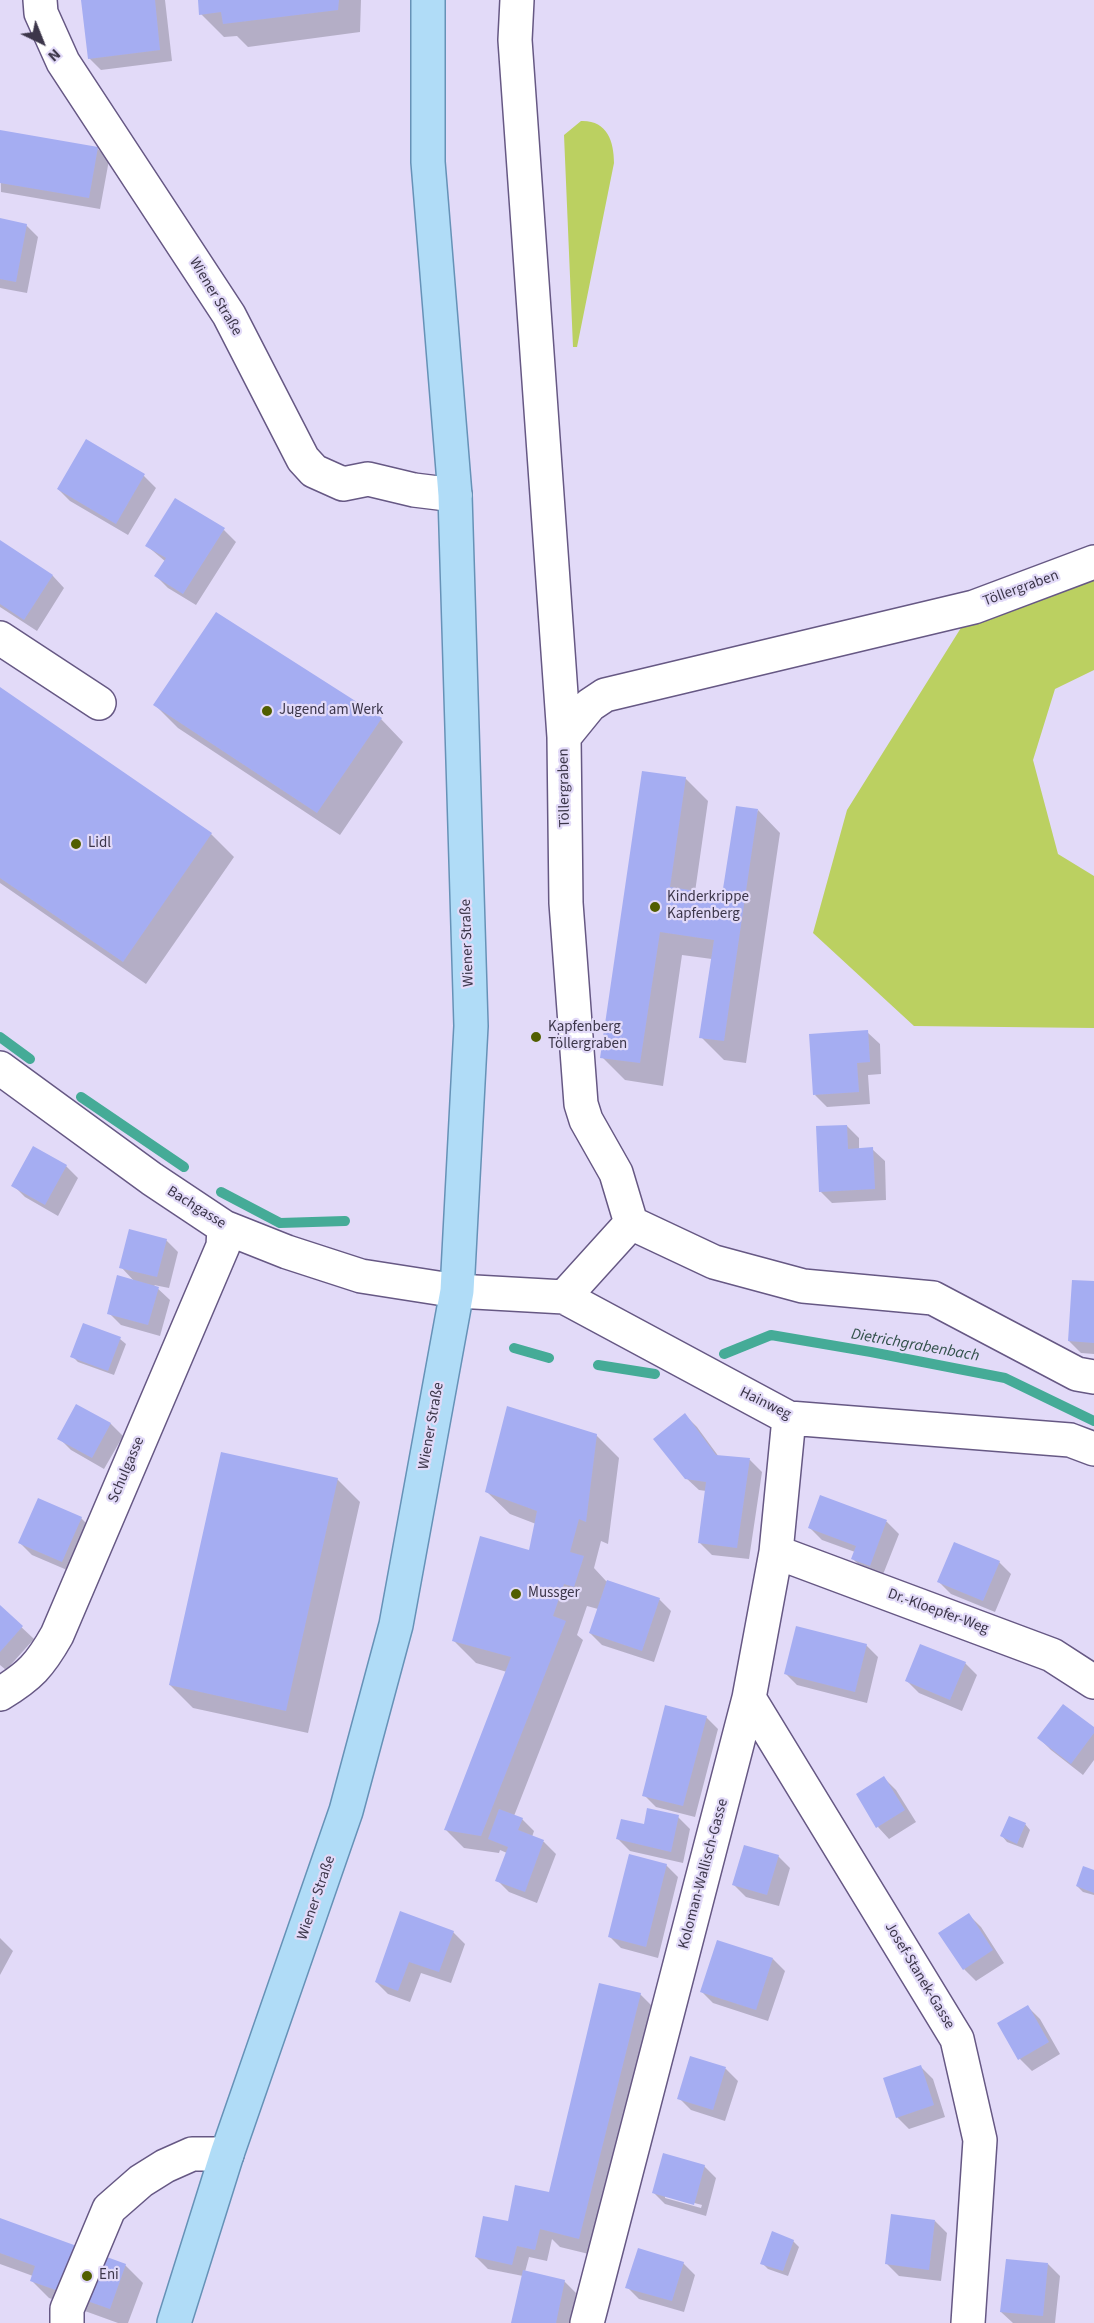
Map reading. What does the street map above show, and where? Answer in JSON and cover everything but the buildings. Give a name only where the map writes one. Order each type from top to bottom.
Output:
[{"type":"main road","name":"Wiener Straße","points":[[174,2323],[227,2154],[346,1811],[396,1625],[457,1291],[471,1026],[455,495],[428,162],[428,0]]},
{"type":"street","name":"Wiener Straße","points":[[40,0],[41,13],[63,62],[229,315],[303,459],[314,471],[343,484],[368,480],[414,490],[455,495]]},
{"type":"street","points":[[516,0],[515,40],[564,737]]},
{"type":"street","name":"Töllergraben","points":[[631,1223],[616,1173],[586,1120],[581,1104],[566,903],[564,737],[590,705],[605,695],[974,607],[1094,562]]},
{"type":"street","points":[[0,638],[99,703]]},
{"type":"street","name":"Bachgasse","points":[[0,1068],[152,1179],[224,1227],[287,1252],[361,1276],[457,1291]]},
{"type":"street","points":[[564,1297],[631,1223],[714,1262],[803,1286],[933,1298],[1077,1374],[1094,1377]]},
{"type":"street","name":"Schulgasse","points":[[0,1694],[21,1682],[42,1662],[57,1635],[223,1246],[224,1227]]},
{"type":"street","name":"Hainweg","points":[[457,1291],[564,1297],[789,1418],[1070,1440],[1094,1449]]},
{"type":"street","name":"Koloman-Wallisch-Gasse","points":[[587,2323],[749,1698],[776,1552],[789,1418]]},
{"type":"street","name":"Dr.-Kloepfer-Weg","points":[[776,1552],[1052,1654],[1094,1682]]},
{"type":"street","name":"Josef-Stanek-Gasse","points":[[749,1698],[957,2039],[980,2140],[968,2323]]},
{"type":"street","points":[[68,2323],[67,2308],[109,2209],[141,2181],[165,2166],[192,2154],[227,2154]]},
{"type":"green space","points":[[581,121],[597,124],[607,133],[614,163],[577,347],[573,347],[564,135]]},
{"type":"green space","points":[[1094,562],[1094,670],[1055,689],[1033,760],[1058,854],[1094,876],[1094,1028],[914,1026],[813,933],[847,810],[974,607]]},
{"type":"waterway","name":"Dietrichgrabenbach","points":[[0,1037],[30,1059]]},
{"type":"waterway","name":"Dietrichgrabenbach","points":[[81,1097],[184,1167]]},
{"type":"waterway","name":"Dietrichgrabenbach","points":[[221,1192],[280,1223],[345,1221]]},
{"type":"waterway","name":"Dietrichgrabenbach","points":[[724,1354],[771,1335],[871,1352],[1005,1378],[1094,1421]]},
{"type":"waterway","name":"Dietrichgrabenbach","points":[[514,1348],[549,1358]]},
{"type":"waterway","name":"Dietrichgrabenbach","points":[[598,1365],[655,1374]]},
{"type":"place","name":"Jugend am Werk","points":[[267,711]]},
{"type":"place","name":"Lidl","points":[[76,844]]},
{"type":"place","name":"Kinderkrippe Kapfenberg","points":[[655,907]]},
{"type":"place","name":"Kapfenberg Töllergraben","points":[[536,1037]]},
{"type":"place","name":"Mussger","points":[[516,1594]]},
{"type":"place","name":"Eni","points":[[87,2276]]}]
